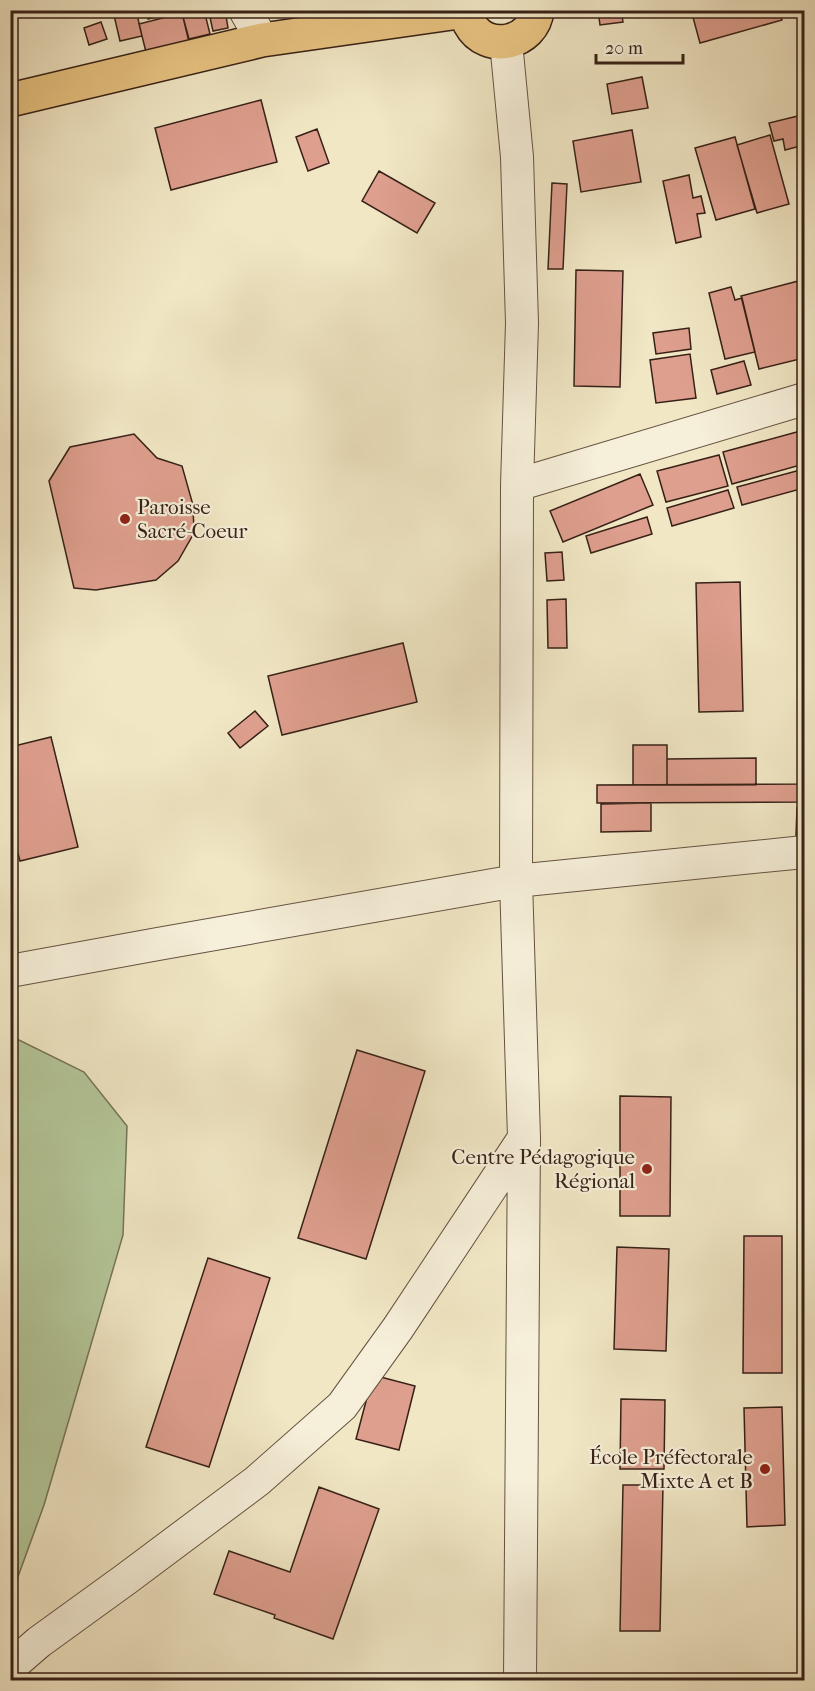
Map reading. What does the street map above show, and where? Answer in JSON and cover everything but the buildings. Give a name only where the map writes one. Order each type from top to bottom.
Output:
[{"type":"main road","points":[[10,100],[262,40],[466,11],[470,25],[480,35],[492,42],[506,42],[520,38],[530,29],[537,16],[537,10]]},
{"type":"street","points":[[245,10],[262,40]]},
{"type":"street","points":[[506,42],[517,157],[522,323],[517,485],[516,881],[524,1138],[520,1680]]},
{"type":"street","points":[[517,485],[804,399]]},
{"type":"street","points":[[10,972],[516,881],[804,852]]},
{"type":"street","points":[[10,1667],[39,1642],[257,1481],[342,1406],[398,1328],[524,1138]]},
{"type":"green space","points":[[10,1040],[19,1040],[84,1072],[127,1126],[123,1235],[44,1505],[11,1596]]},
{"type":"place","name":"Paroisse Sacré-Coeur","points":[[125,519]]},
{"type":"place","name":"Centre Pédagogique Régional","points":[[647,1169]]},
{"type":"place","name":"École Préfectorale Mixte A et B","points":[[765,1469]]}]
